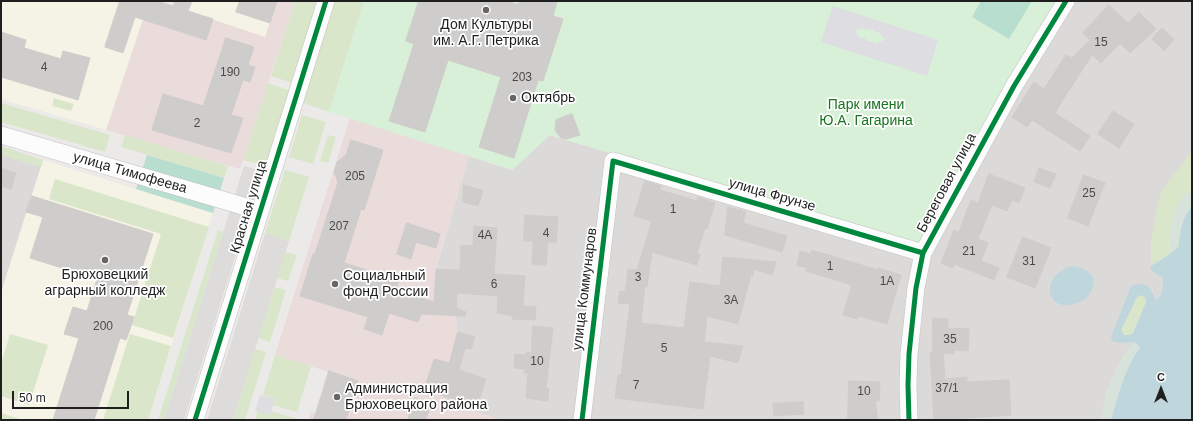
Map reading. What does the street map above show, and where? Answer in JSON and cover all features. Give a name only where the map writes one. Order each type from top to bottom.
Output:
[{"type":"street","name":"Красная улица","points":[[195,420],[326,1]]},
{"type":"street","name":"Береговая улица","points":[[909,420],[909,354],[916,288],[924,253],[1014,86],[1066,1]]},
{"type":"street","name":"улица Тимофеева","points":[[1,135],[260,211]]},
{"type":"street","name":"улица Фрунзе","points":[[613,161],[924,253]]},
{"type":"street","name":"улица Коммунаров","points":[[582,420],[613,161]]},
{"type":"shaded area","points":[[1,1],[149,1],[106,130],[1,99]]},
{"type":"shaded area","points":[[185,1],[277,1],[265,37],[188,11],[191,3]]},
{"type":"shaded area","points":[[277,1],[295,1],[240,169],[106,130],[143,19],[206,40],[213,19],[265,37]]},
{"type":"shaded area","points":[[1060,1],[1192,1],[1192,151],[1181,166],[1151,243],[1151,271],[1163,278],[1163,289],[1156,301],[1152,290],[1121,343],[1134,342],[1116,370],[1106,393],[1102,420],[502,420],[444,402],[454,363],[449,362],[458,332],[455,316],[458,270],[436,269],[469,156],[512,170],[549,135],[611,153]]},
{"type":"shaded area","points":[[833,6],[938,40],[927,76],[821,42]],"holes":[[[864,28],[866,30],[872,29],[876,33],[879,32],[885,40],[875,43],[873,41],[868,42],[864,37],[860,39],[855,30]]]},
{"type":"shaded area","points":[[350,118],[469,156],[436,268],[458,270],[455,316],[458,332],[449,361],[454,363],[444,402],[502,420],[308,420],[311,412],[316,413],[329,372],[275,355]]},
{"type":"shaded area","points":[[1,146],[43,160],[1,293]]},
{"type":"shaded area","name":"Брюховецкий аграрный колледж","points":[[43,160],[213,213],[148,420],[1,420],[1,293]]},
{"type":"shaded area","points":[[244,166],[262,171],[184,420],[164,420]]},
{"type":"shaded area","points":[[1192,189],[1192,207],[1181,224],[1179,246],[1170,254],[1170,232],[1175,210],[1184,195]]},
{"type":"shaded area","points":[[265,233],[289,241],[233,420],[207,420]]},
{"type":"shaded area","points":[[1134,342],[1140,346],[1126,372],[1111,420],[1102,420],[1105,399],[1112,378],[1122,359]]},
{"type":"shaded area","points":[[260,395],[275,399],[270,415],[255,411]]},
{"type":"green space","points":[[295,1],[322,1],[296,84],[271,76]]},
{"type":"green space","points":[[335,1],[364,1],[329,112],[303,103]]},
{"type":"green space","name":"Парк имени Ю.А. Гагарина","points":[[364,1],[1060,1],[918,245],[550,135],[512,170],[329,112]]},
{"type":"green space","points":[[981,1],[1032,1],[1009,39],[972,17]]},
{"type":"green space","points":[[268,83],[293,92],[270,167],[243,160]]},
{"type":"green space","points":[[54,98],[74,104],[71,111],[52,106]]},
{"type":"green space","points":[[1,103],[110,135],[105,152],[1,122]]},
{"type":"green space","points":[[302,115],[326,122],[313,164],[289,157]]},
{"type":"green space","points":[[125,135],[228,166],[224,178],[121,147]]},
{"type":"green space","points":[[328,135],[336,137],[328,163],[320,161]]},
{"type":"green space","points":[[1,146],[43,160],[41,167],[1,155]]},
{"type":"green space","points":[[1192,151],[1192,189],[1182,197],[1169,242],[1170,254],[1151,266],[1151,243],[1157,208],[1162,190]]},
{"type":"green space","points":[[147,155],[224,178],[213,213],[136,189]]},
{"type":"green space","points":[[285,170],[309,177],[289,241],[265,233]]},
{"type":"green space","points":[[55,179],[209,227],[173,338],[132,325],[161,234],[49,199]]},
{"type":"green space","points":[[218,230],[223,232],[164,420],[158,420]]},
{"type":"green space","points":[[285,252],[297,255],[288,281],[277,278]]},
{"type":"green space","points":[[275,287],[286,290],[270,342],[258,338]]},
{"type":"green space","points":[[1142,295],[1145,297],[1146,302],[1133,333],[1124,335],[1122,328],[1137,297]]},
{"type":"green space","points":[[10,334],[48,345],[29,405],[1,396],[1,364]]},
{"type":"green space","points":[[130,334],[171,346],[148,420],[103,420]]},
{"type":"green space","points":[[255,349],[266,352],[245,420],[233,420]]},
{"type":"green space","points":[[275,355],[311,366],[297,412],[273,405],[275,399],[263,395]]},
{"type":"green space","points":[[258,411],[270,415],[271,411],[295,418],[294,420],[255,420]]},
{"type":"green space","points":[[1,413],[23,420],[1,420]]},
{"type":"water","points":[[1192,207],[1192,420],[1111,420],[1126,372],[1140,347],[1134,342],[1121,343],[1112,341],[1111,337],[1131,286],[1141,284],[1147,286],[1156,300],[1160,295],[1163,288],[1163,278],[1151,271],[1151,266],[1170,254],[1179,246],[1182,225]],"holes":[[[1142,295],[1145,297],[1146,302],[1133,333],[1124,335],[1122,328],[1137,297]]]},
{"type":"water","points":[[1072,266],[1081,268],[1089,273],[1094,280],[1094,284],[1089,294],[1082,301],[1066,305],[1058,304],[1053,299],[1050,292],[1051,285],[1054,277],[1061,271]]},
{"type":"building","points":[[120,1],[157,1],[173,6],[175,1],[192,1],[188,11],[213,19],[206,40],[135,17],[123,53],[105,47]]},
{"type":"building","points":[[240,1],[277,1],[270,23],[236,12]]},
{"type":"building","points":[[419,1],[507,1],[518,5],[519,1],[557,1],[553,16],[563,19],[543,81],[538,80],[514,158],[479,147],[501,77],[448,60],[425,132],[389,121],[414,44],[406,41]]},
{"type":"building","points":[[1109,5],[1128,23],[1139,12],[1156,29],[1130,53],[1120,43],[1101,63],[1092,55],[1062,101],[1055,113],[1090,136],[1080,151],[1032,120],[1027,127],[1012,117],[1034,82],[1044,89],[1066,55],[1072,58],[1090,40],[1083,33]]},
{"type":"building","points":[[1162,28],[1174,39],[1164,51],[1152,39]]},
{"type":"building","points":[[1,32],[26,40],[24,48],[61,59],[63,51],[90,58],[78,100],[1,77]]},
{"type":"building","points":[[226,38],[254,47],[248,65],[255,67],[250,82],[243,80],[231,115],[243,118],[231,153],[152,130],[163,94],[203,106]]},
{"type":"building","points":[[1113,111],[1134,124],[1119,148],[1098,134]]},
{"type":"building","points":[[572,114],[580,135],[566,139],[561,138],[555,130],[556,120]]},
{"type":"building","points":[[351,140],[383,150],[364,210],[361,209],[344,263],[399,280],[396,290],[434,302],[436,269],[460,270],[461,245],[473,246],[474,226],[497,228],[494,274],[525,276],[523,306],[536,307],[535,320],[512,319],[513,316],[497,313],[498,296],[457,293],[456,308],[466,312],[465,316],[421,314],[418,322],[389,313],[382,335],[364,329],[368,317],[300,296],[338,182],[334,172],[337,162],[346,155]]},
{"type":"building","points":[[1,168],[16,173],[11,189],[1,186]]},
{"type":"building","points":[[1039,168],[1056,174],[1050,188],[1034,182]]},
{"type":"building","points":[[989,174],[1025,188],[1019,203],[1012,200],[1007,211],[992,205],[978,239],[988,243],[981,261],[999,268],[994,280],[954,264],[953,268],[941,263],[954,230],[959,232],[971,200],[978,203]]},
{"type":"building","points":[[1084,175],[1105,183],[1088,226],[1068,218]]},
{"type":"building","points":[[645,181],[661,186],[660,190],[697,201],[698,197],[715,203],[707,229],[705,228],[697,253],[700,254],[697,265],[652,252],[647,287],[645,286],[641,323],[684,328],[690,282],[720,286],[723,257],[776,262],[772,275],[754,269],[753,276],[751,275],[738,324],[707,316],[704,342],[743,346],[738,363],[710,356],[703,409],[615,398],[618,375],[621,375],[630,304],[618,303],[620,291],[625,292],[628,269],[637,270],[652,221],[634,216]]},
{"type":"building","points":[[464,185],[483,191],[478,206],[463,202]]},
{"type":"building","points":[[32,196],[153,234],[127,315],[134,317],[126,340],[120,338],[94,420],[53,420],[79,338],[64,334],[73,307],[87,311],[97,279],[30,258],[43,217],[26,212]]},
{"type":"building","points":[[728,207],[746,212],[743,223],[787,236],[782,252],[725,235]]},
{"type":"building","points":[[525,215],[558,217],[556,243],[548,242],[546,265],[532,264],[533,241],[524,241]]},
{"type":"building","points":[[407,223],[440,234],[436,248],[416,242],[411,259],[397,254]]},
{"type":"building","points":[[1023,237],[1051,248],[1035,288],[1007,277]]},
{"type":"building","points":[[812,250],[878,270],[878,268],[901,275],[887,324],[858,316],[857,319],[843,315],[852,285],[806,271],[807,268],[797,265],[800,251],[811,254]]},
{"type":"building","points":[[933,318],[948,319],[948,328],[969,329],[968,351],[954,350],[954,354],[943,353],[945,379],[967,377],[967,382],[1009,380],[1011,415],[934,420],[930,353],[932,353]]},
{"type":"building","points":[[533,326],[553,328],[546,388],[549,389],[548,401],[526,398],[528,373],[524,373],[525,369],[514,368],[515,354],[526,355],[526,352],[531,353]]},
{"type":"building","points":[[458,332],[475,337],[471,349],[465,348],[459,370],[486,379],[477,406],[424,390],[434,359],[449,363]]},
{"type":"building","name":"Администрация Брюховецкого района","points":[[329,371],[358,381],[346,420],[314,420]]},
{"type":"building","points":[[849,381],[880,382],[879,401],[875,401],[878,420],[848,420]]},
{"type":"building","points":[[415,398],[431,403],[426,420],[408,420]]},
{"type":"building","points":[[803,402],[804,414],[774,416],[773,404]]},
{"type":"cycle path","points":[[195,420],[326,1]]},
{"type":"cycle path","points":[[909,420],[909,354],[916,288],[923,253],[1014,86],[1066,1]]},
{"type":"cycle path","points":[[582,420],[613,161],[923,253]]},
{"type":"place","name":"Дом Культуры им. А.Г. Петрика","points":[[486,10]]},
{"type":"place","name":"Октябрь","points":[[513,98]]},
{"type":"place","name":"Брюховецкий аграрный колледж","points":[[105,260]]},
{"type":"place","name":"Социальный фонд России","points":[[335,284]]},
{"type":"place","name":"Администрация Брюховецкого района","points":[[337,397]]}]
